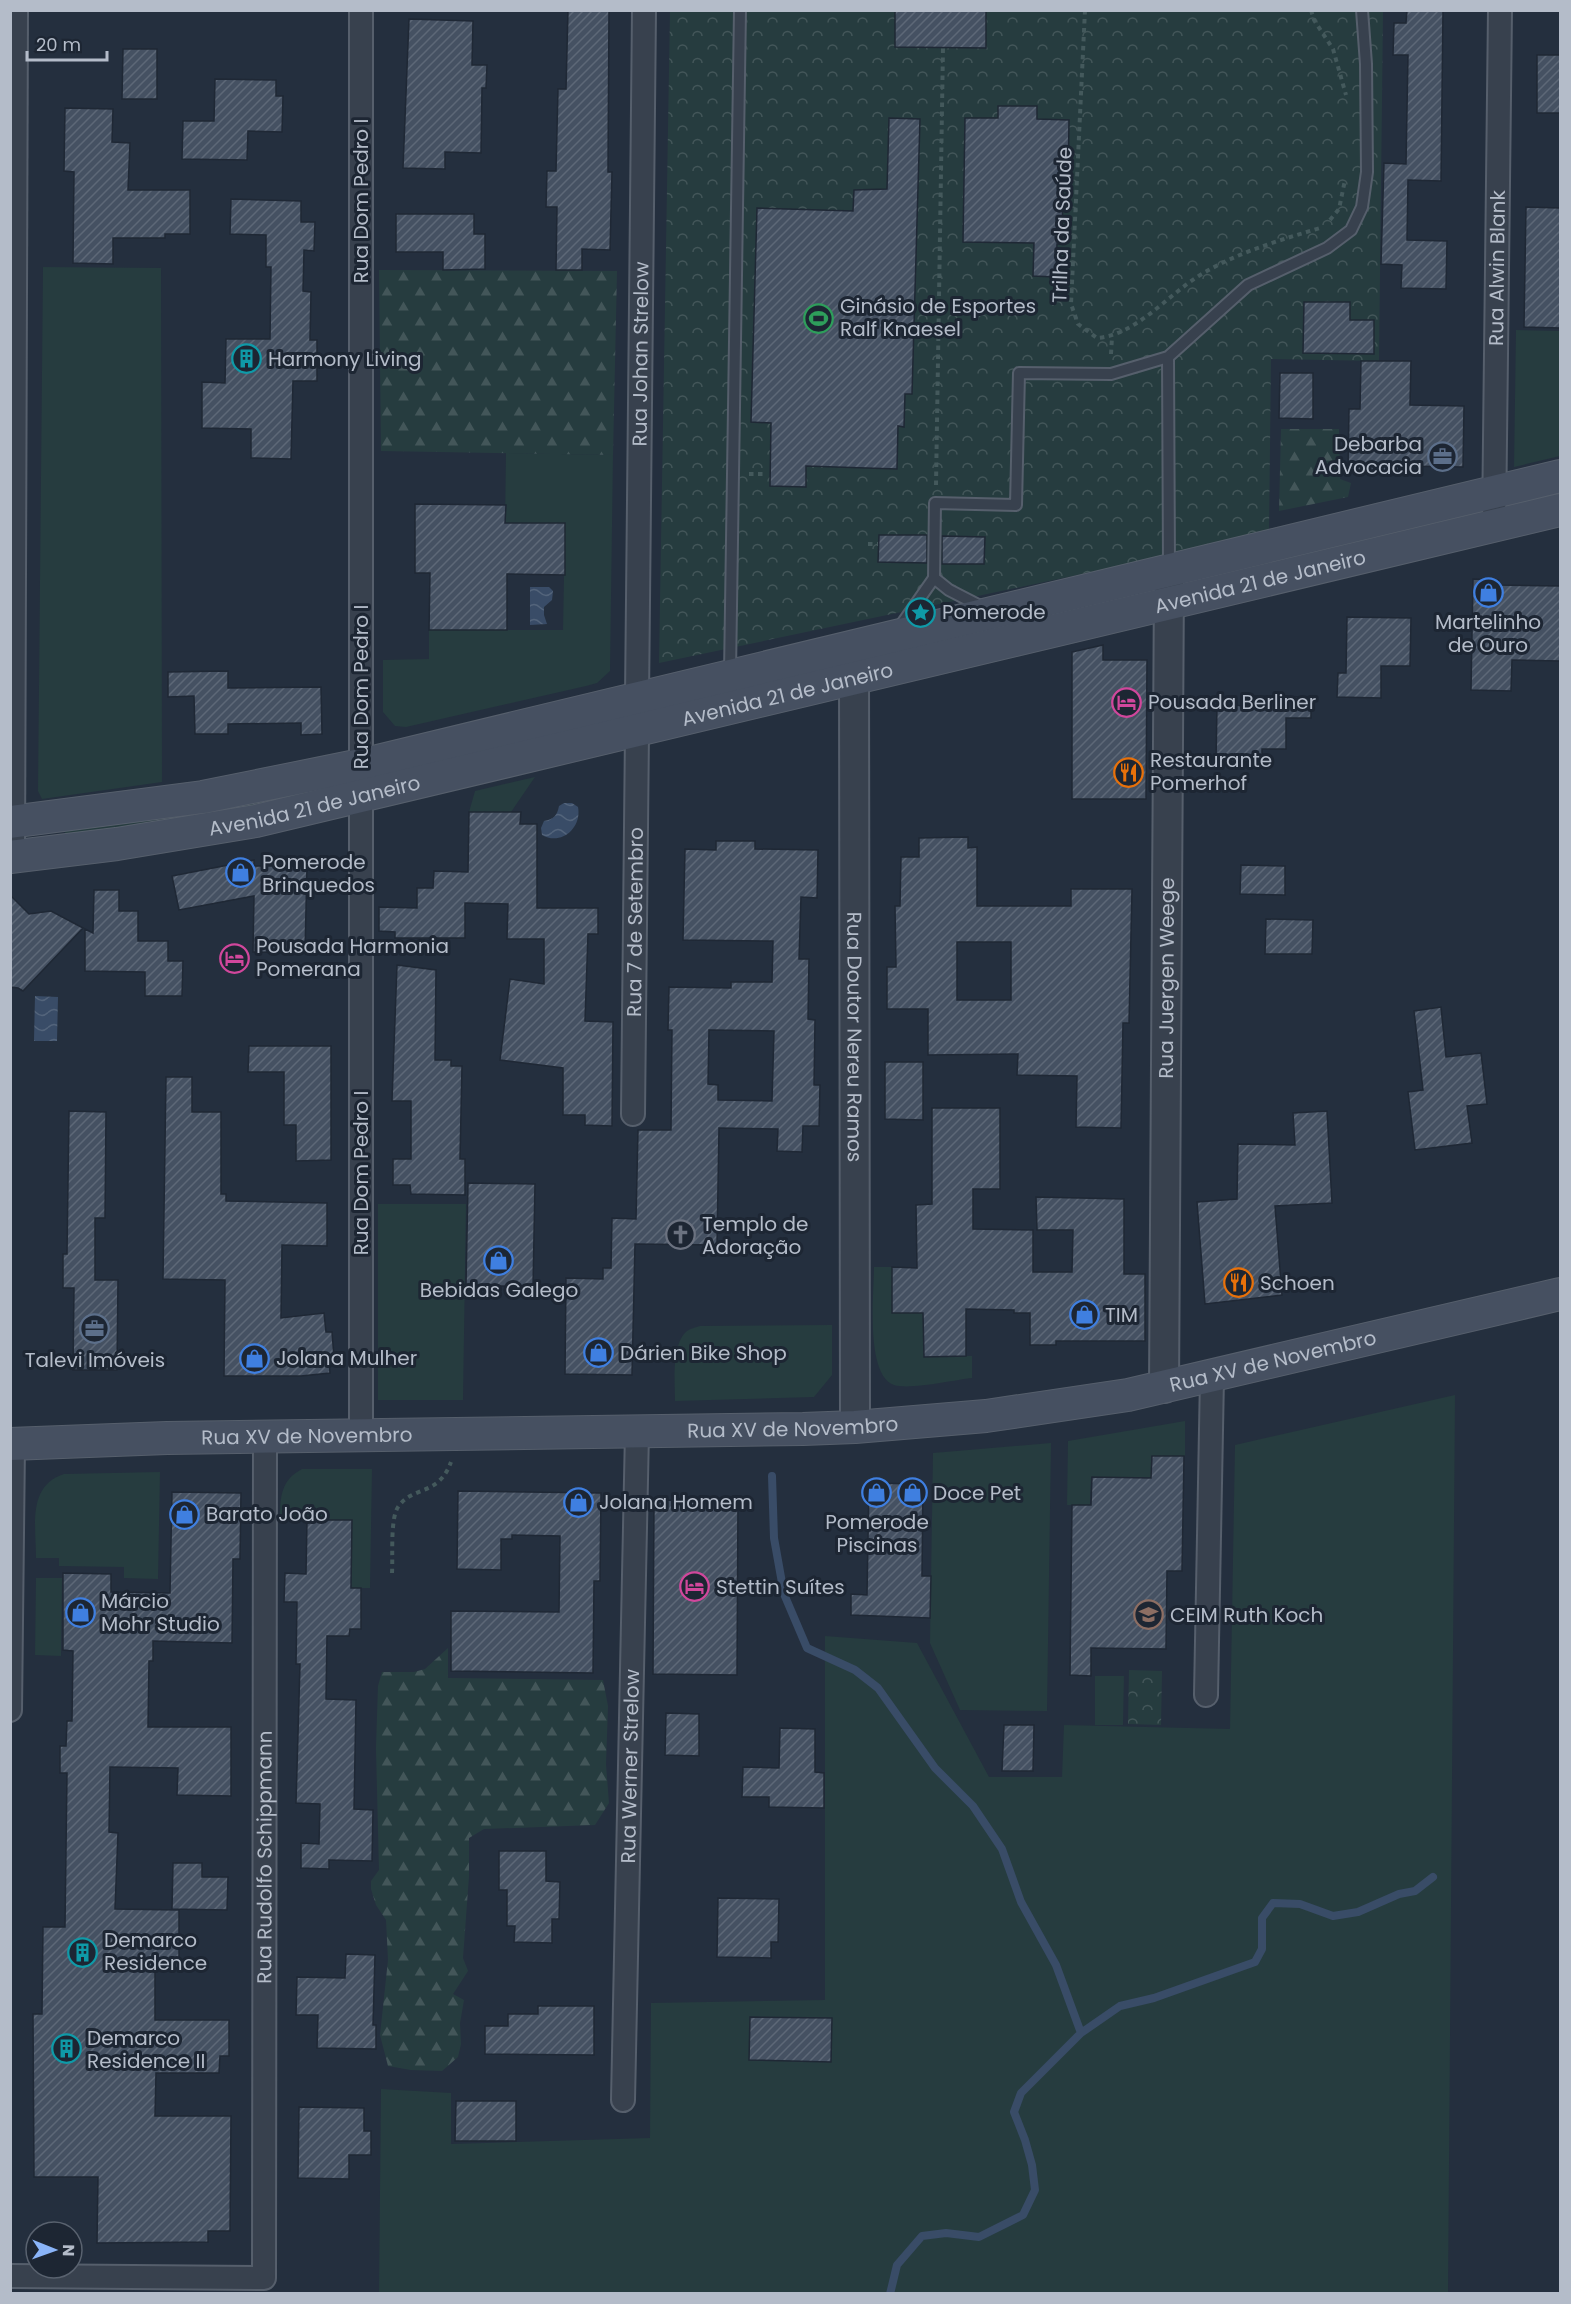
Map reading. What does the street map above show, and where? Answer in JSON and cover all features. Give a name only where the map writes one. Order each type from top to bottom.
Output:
[{"type":"main road","name":"Avenida 21 de Janeiro","points":[[12,857],[162,838],[256,821],[637,732],[731,692],[854,646],[1560,476]]},
{"type":"main road","name":"Avenida 21 de Janeiro","points":[[12,822],[192,799],[361,765],[637,698],[854,680],[1560,510]]},
{"type":"main road","points":[[637,698],[637,732]]},
{"type":"main road","name":"Rua XV de Novembro","points":[[12,1444],[361,1435],[855,1427],[986,1416],[1097,1401],[1164,1388],[1560,1294]]},
{"type":"street","points":[[12,857],[16,10]]},
{"type":"street","name":"Rua Dom Pedro I","points":[[361,10],[361,1435]]},
{"type":"street","name":"Rua Johan Strelow","points":[[637,698],[644,10]]},
{"type":"street","name":"Rua Alwin Blank","points":[[1494,526],[1500,10]]},
{"type":"street","name":"Rua Juergen Weege","points":[[1164,1388],[1170,570]]},
{"type":"street","name":"Rua Doutor Nereu Ramos","points":[[854,646],[855,1427]]},
{"type":"street","name":"Rua 7 de Setembro","points":[[633,1114],[637,732]]},
{"type":"street","points":[[1206,1695],[1212,1377]]},
{"type":"street","name":"Rua Werner Strelow","points":[[623,2100],[637,1432]]},
{"type":"street","name":"Rua Rudolfo Schippmann","points":[[10,2276],[264,2278],[265,1437]]},
{"type":"street","points":[[10,1710],[12,1444]]},
{"type":"lane","points":[[731,692],[740,10]]},
{"type":"lane","points":[[891,637],[934,578],[935,503],[1016,505],[1019,373],[1111,374],[1168,357],[1248,285],[1328,248],[1351,230],[1362,207],[1367,172],[1366,64],[1362,10]]},
{"type":"lane","points":[[1168,357],[1170,570]]},
{"type":"lane","points":[[934,578],[949,590],[974,604],[996,612]]},
{"type":"path","name":"Trilha da Saúde","points":[[1085,10],[1071,304],[1077,324],[1096,338],[1112,337],[1131,326],[1197,278],[1242,253],[1325,227],[1339,209],[1347,170]]},
{"type":"path","points":[[1311,10],[1314,20],[1333,48],[1346,93],[1346,104]]},
{"type":"path","points":[[935,503],[943,47]]},
{"type":"path","points":[[868,544],[878,544]]},
{"type":"path","points":[[392,1573],[394,1516],[399,1506],[409,1498],[439,1483],[446,1474],[451,1462],[451,1434]]},
{"type":"green space","points":[[670,11],[1383,11],[1379,361],[1271,359],[1269,532],[1101,570],[659,663]]},
{"type":"green space","points":[[43,267],[161,268],[162,782],[42,799],[38,791]]},
{"type":"green space","points":[[379,270],[617,271],[613,455],[381,451]]},
{"type":"green space","points":[[1516,330],[1560,331],[1560,456],[1514,467]]},
{"type":"green space","points":[[1281,429],[1339,429],[1340,479],[1351,483],[1348,497],[1279,511]]},
{"type":"green space","points":[[506,453],[613,455],[610,671],[597,683],[586,686],[406,727],[395,726],[383,712],[383,660],[429,659],[429,630],[563,630],[565,523],[505,523]]},
{"type":"green space","points":[[535,777],[511,812],[469,812],[475,791]]},
{"type":"green space","points":[[295,790],[297,799],[65,838],[65,829],[161,819]]},
{"type":"green space","points":[[378,1204],[466,1204],[463,1400],[378,1400]]},
{"type":"green space","points":[[874,1267],[892,1267],[892,1313],[923,1313],[924,1356],[972,1356],[972,1378],[901,1386],[894,1385],[885,1378],[879,1366],[873,1332]]},
{"type":"green space","points":[[832,1325],[832,1375],[814,1397],[675,1401],[676,1354],[678,1345],[687,1331],[700,1326]]},
{"type":"green space","points":[[1455,1395],[1448,2293],[379,2294],[381,2089],[451,2093],[451,2144],[650,2138],[651,2003],[825,2000],[825,1636],[917,1643],[989,1777],[1062,1777],[1064,1725],[1230,1729],[1235,1445]]},
{"type":"green space","points":[[1185,1421],[1185,1456],[1151,1456],[1151,1478],[1091,1477],[1090,1505],[1067,1505],[1068,1441]]},
{"type":"green space","points":[[1051,1443],[1047,1711],[960,1710],[930,1643],[933,1453]]},
{"type":"green space","points":[[302,1469],[372,1469],[370,1588],[351,1588],[352,1520],[280,1519],[283,1490],[290,1478]]},
{"type":"green space","points":[[160,1472],[158,1579],[124,1578],[124,1567],[59,1566],[59,1558],[36,1558],[36,1508],[44,1488],[52,1480],[64,1474]]},
{"type":"green space","points":[[36,1578],[62,1578],[61,1656],[35,1655]]},
{"type":"green space","points":[[448,1648],[448,1678],[603,1680],[608,1706],[606,1764],[609,1803],[595,1825],[484,1829],[469,1838],[469,1876],[463,1958],[468,1971],[453,1994],[464,2000],[458,2057],[442,2071],[411,2070],[388,2066],[380,2035],[388,1960],[386,1920],[376,1905],[371,1889],[371,1881],[379,1870],[376,1748],[378,1686],[382,1672],[414,1672],[425,1669]]},
{"type":"green space","points":[[1129,1670],[1162,1671],[1161,1725],[1128,1724]]},
{"type":"green space","points":[[1095,1676],[1124,1676],[1123,1725],[1095,1725]]},
{"type":"water","points":[[530,587],[549,587],[553,591],[552,600],[544,607],[547,624],[530,625]]},
{"type":"water","points":[[572,803],[578,807],[577,822],[573,828],[563,837],[549,838],[542,835],[541,828],[544,821],[554,816],[559,806]]},
{"type":"water","points":[[35,996],[58,997],[57,1041],[34,1041]]},
{"type":"building","points":[[568,10],[609,10],[608,172],[612,172],[610,250],[582,249],[582,270],[556,270],[557,207],[546,207],[547,171],[556,171],[558,89],[566,89]]},
{"type":"building","points":[[895,10],[986,10],[986,48],[895,47]]},
{"type":"building","points":[[1407,10],[1443,10],[1441,181],[1408,180],[1407,240],[1447,241],[1446,289],[1401,288],[1402,265],[1381,264],[1384,163],[1406,164],[1408,55],[1393,55],[1394,23],[1406,23]]},
{"type":"building","points":[[409,19],[473,21],[472,65],[487,65],[486,88],[482,88],[481,153],[445,152],[445,169],[403,168]]},
{"type":"building","points":[[123,49],[157,49],[157,99],[122,99]]},
{"type":"building","points":[[1537,55],[1560,55],[1560,113],[1537,113]]},
{"type":"building","points":[[215,79],[276,80],[276,96],[283,96],[282,132],[248,131],[247,160],[182,159],[183,121],[214,121]]},
{"type":"building","points":[[998,106],[1037,106],[1037,119],[1069,120],[1068,187],[1063,187],[1062,244],[1057,244],[1056,277],[1033,276],[1034,243],[963,242],[965,118],[998,118]]},
{"type":"building","points":[[65,108],[113,109],[112,142],[130,143],[128,190],[190,190],[190,234],[165,234],[165,238],[113,238],[113,264],[73,263],[74,172],[64,171]]},
{"type":"building","name":"Ginásio de Esportes Ralf Knaesel","points":[[889,118],[920,119],[912,394],[905,394],[904,427],[898,426],[897,469],[806,466],[806,487],[770,486],[771,423],[751,422],[757,208],[853,211],[854,190],[887,189]]},
{"type":"building","points":[[231,199],[301,201],[301,222],[315,222],[314,251],[304,250],[303,291],[311,292],[310,340],[317,340],[317,381],[293,381],[291,459],[251,458],[251,429],[202,428],[202,382],[225,383],[226,339],[270,339],[271,267],[266,267],[266,235],[230,234]]},
{"type":"building","points":[[1526,207],[1560,208],[1560,328],[1524,327]]},
{"type":"building","points":[[396,214],[474,214],[474,234],[485,234],[485,269],[443,270],[443,252],[396,252]]},
{"type":"building","points":[[1304,302],[1350,302],[1350,320],[1374,320],[1374,354],[1303,353]]},
{"type":"building","points":[[1361,361],[1411,361],[1410,405],[1464,406],[1463,467],[1399,466],[1398,473],[1348,472],[1349,409],[1360,409]]},
{"type":"building","points":[[1280,373],[1313,373],[1313,419],[1279,418]]},
{"type":"building","points":[[415,504],[506,505],[505,523],[565,523],[565,575],[507,574],[507,630],[429,630],[430,573],[415,573]]},
{"type":"building","points":[[879,535],[927,535],[927,563],[878,562]]},
{"type":"building","points":[[942,536],[985,537],[984,564],[942,564]]},
{"type":"building","points":[[1473,579],[1498,580],[1498,585],[1560,586],[1560,661],[1512,660],[1511,691],[1471,690]]},
{"type":"building","points":[[1347,617],[1411,618],[1410,666],[1381,666],[1381,698],[1337,697],[1338,673],[1346,673]]},
{"type":"building","points":[[1103,645],[1103,660],[1147,660],[1146,799],[1072,799],[1072,652]]},
{"type":"building","points":[[228,671],[228,688],[321,687],[322,734],[301,735],[301,723],[228,724],[228,734],[195,734],[194,696],[168,697],[168,672]]},
{"type":"building","points":[[1254,696],[1311,697],[1311,718],[1286,718],[1286,749],[1262,749],[1262,762],[1216,761],[1217,705],[1254,706]]},
{"type":"building","points":[[469,812],[521,812],[520,824],[537,824],[537,908],[598,908],[598,934],[588,934],[585,1021],[613,1022],[612,1126],[585,1125],[585,1115],[563,1115],[563,1068],[500,1060],[510,979],[544,984],[544,939],[507,939],[508,904],[465,903],[465,938],[395,938],[395,932],[379,931],[379,907],[417,908],[417,888],[433,888],[434,871],[468,872]]},
{"type":"building","points":[[968,837],[968,848],[977,847],[977,906],[1071,906],[1071,889],[1132,889],[1129,1023],[1123,1023],[1121,1128],[1076,1127],[1077,1076],[1017,1075],[1018,1054],[928,1055],[928,1009],[887,1009],[887,967],[896,967],[895,906],[900,906],[901,857],[919,857],[919,838]],"holes":[[[957,942],[1011,942],[1011,1000],[957,1000]]]},
{"type":"building","points":[[716,841],[755,841],[755,849],[818,850],[817,898],[801,897],[799,959],[809,959],[808,1019],[815,1020],[814,1085],[820,1085],[819,1126],[803,1126],[802,1152],[777,1151],[778,1129],[719,1128],[717,1245],[635,1244],[632,1375],[565,1374],[566,1278],[603,1279],[603,1268],[611,1268],[612,1218],[636,1219],[638,1130],[671,1130],[672,1030],[668,1030],[669,987],[731,988],[731,982],[772,982],[773,941],[683,940],[685,849],[716,850]],"holes":[[[709,1030],[774,1031],[772,1101],[718,1100],[718,1085],[708,1084]]]},
{"type":"building","points":[[254,860],[254,866],[307,866],[305,953],[253,952],[254,896],[179,910],[172,876]]},
{"type":"building","points":[[1241,865],[1285,866],[1285,895],[1240,894]]},
{"type":"building","points":[[94,890],[119,890],[119,911],[138,911],[138,941],[168,941],[168,961],[183,961],[182,996],[145,996],[145,972],[85,971],[85,929],[93,933]]},
{"type":"building","points":[[10,895],[29,914],[51,911],[83,928],[23,991],[10,987]]},
{"type":"building","points":[[1266,919],[1313,920],[1312,954],[1265,954]]},
{"type":"building","points":[[397,965],[436,970],[435,1060],[451,1060],[451,1066],[462,1066],[460,1159],[465,1159],[465,1195],[411,1194],[410,1185],[393,1185],[393,1159],[411,1159],[411,1101],[392,1101]]},
{"type":"building","points":[[1441,1007],[1446,1057],[1481,1053],[1487,1104],[1467,1106],[1472,1143],[1415,1150],[1408,1092],[1423,1090],[1414,1011]]},
{"type":"building","points":[[249,1046],[331,1046],[331,1160],[296,1161],[296,1125],[284,1125],[284,1072],[248,1072]]},
{"type":"building","points":[[885,1062],[923,1062],[923,1120],[885,1119]]},
{"type":"building","points":[[166,1077],[192,1077],[192,1112],[221,1112],[221,1194],[226,1194],[226,1201],[327,1203],[327,1246],[282,1245],[281,1318],[324,1313],[326,1332],[332,1332],[334,1357],[329,1358],[330,1373],[301,1376],[224,1376],[225,1280],[163,1279]]},
{"type":"building","points":[[932,1108],[1000,1108],[1000,1189],[973,1189],[973,1229],[1033,1230],[1033,1272],[1072,1272],[1073,1230],[1037,1230],[1036,1197],[1124,1199],[1124,1274],[1145,1274],[1145,1341],[1056,1341],[1056,1345],[1030,1345],[1030,1313],[1014,1313],[1014,1310],[966,1309],[966,1356],[924,1357],[923,1313],[892,1313],[892,1267],[917,1268],[916,1205],[932,1204]]},
{"type":"building","points":[[69,1111],[106,1112],[105,1218],[95,1218],[95,1280],[118,1280],[117,1370],[73,1370],[74,1288],[63,1288],[63,1254],[67,1254]]},
{"type":"building","points":[[1327,1111],[1332,1203],[1275,1206],[1282,1295],[1205,1304],[1197,1202],[1237,1199],[1238,1144],[1295,1145],[1293,1113]]},
{"type":"building","points":[[468,1183],[535,1184],[533,1287],[466,1285]]},
{"type":"building","points":[[1152,1456],[1184,1456],[1182,1571],[1167,1571],[1166,1649],[1091,1648],[1091,1676],[1070,1675],[1072,1505],[1091,1505],[1092,1477],[1151,1478]]},
{"type":"building","points":[[869,1483],[923,1484],[922,1576],[931,1576],[930,1618],[851,1615],[851,1594],[867,1595]]},
{"type":"building","points":[[458,1491],[601,1493],[600,1581],[594,1581],[593,1673],[451,1671],[451,1611],[559,1612],[560,1536],[512,1535],[512,1539],[501,1539],[501,1570],[457,1569]]},
{"type":"building","points":[[172,1492],[241,1493],[240,1559],[233,1559],[232,1643],[153,1641],[153,1661],[149,1661],[148,1727],[231,1727],[231,1796],[177,1795],[178,1768],[110,1767],[109,1832],[118,1833],[115,1909],[179,1910],[179,1968],[155,1968],[155,2020],[229,2020],[229,2056],[220,2056],[219,2073],[156,2073],[155,2116],[231,2116],[230,2231],[208,2231],[208,2242],[97,2243],[98,2177],[34,2177],[33,2014],[42,2014],[43,1927],[65,1927],[67,1773],[60,1773],[60,1746],[66,1746],[67,1721],[72,1721],[73,1651],[63,1650],[63,1573],[111,1574],[111,1592],[170,1593]]},
{"type":"building","name":"Stettin Suítes","points":[[654,1500],[738,1501],[737,1675],[653,1674]]},
{"type":"building","points":[[307,1520],[352,1520],[351,1588],[361,1588],[361,1629],[350,1629],[349,1636],[327,1636],[326,1699],[356,1700],[354,1809],[373,1810],[372,1861],[329,1860],[329,1869],[301,1868],[301,1843],[319,1844],[320,1804],[296,1803],[300,1664],[296,1664],[297,1602],[284,1602],[285,1573],[306,1574]]},
{"type":"building","points":[[666,1713],[699,1714],[699,1756],[665,1755]]},
{"type":"building","points":[[1004,1725],[1034,1725],[1033,1771],[1002,1771]]},
{"type":"building","points":[[780,1728],[815,1729],[815,1772],[824,1773],[824,1808],[769,1807],[769,1797],[742,1797],[743,1767],[779,1768]]},
{"type":"building","points":[[499,1851],[546,1851],[546,1881],[560,1882],[559,1919],[552,1919],[552,1943],[514,1942],[515,1926],[507,1926],[507,1890],[499,1890]]},
{"type":"building","points":[[173,1863],[202,1863],[202,1877],[228,1877],[227,1910],[172,1909]]},
{"type":"building","points":[[718,1898],[779,1899],[778,1942],[771,1942],[771,1958],[717,1957]]},
{"type":"building","points":[[346,1954],[375,1955],[373,2025],[376,2025],[376,2049],[317,2048],[318,2015],[296,2015],[297,1977],[345,1978]]},
{"type":"building","points":[[538,2006],[594,2006],[594,2055],[485,2054],[485,2026],[508,2026],[508,2014],[538,2014]]},
{"type":"building","points":[[750,2017],[832,2018],[831,2062],[749,2060]]},
{"type":"building","points":[[456,2101],[516,2101],[516,2141],[455,2141]]},
{"type":"building","points":[[299,2107],[364,2108],[364,2131],[371,2131],[371,2155],[349,2155],[349,2179],[298,2178]]},
{"type":"waterway","points":[[772,1476],[774,1538],[784,1594],[807,1648],[855,1670],[878,1688],[935,1768],[973,1806],[1002,1849],[1021,1902],[1056,1965],[1081,2033],[1021,2093],[1014,2112],[1032,2165],[1035,2190],[1023,2215],[979,2237],[946,2233],[922,2236],[897,2265],[890,2294]]},
{"type":"waterway","points":[[1081,2033],[1120,2006],[1154,1998],[1255,1962],[1262,1949],[1262,1918],[1273,1903],[1300,1904],[1333,1916],[1358,1912],[1399,1894],[1415,1891],[1433,1877]]},
{"type":"place","name":"Ginásio de Esportes Ralf Knaesel","points":[[819,318]]},
{"type":"place","name":"Harmony Living","points":[[247,359]]},
{"type":"place","name":"Debarba Advocacia","points":[[1443,456]]},
{"type":"place","name":"Martelinho de Ouro","points":[[1488,592]]},
{"type":"place","name":"Pomerode","points":[[921,612]]},
{"type":"place","name":"Pousada Berliner","points":[[1127,702]]},
{"type":"place","name":"Restaurante Pomerhof","points":[[1129,772]]},
{"type":"place","name":"Pomerode Brinquedos","points":[[241,873]]},
{"type":"place","name":"Pousada Harmonia Pomerana","points":[[235,958]]},
{"type":"place","name":"Templo de Adoração","points":[[681,1235]]},
{"type":"place","name":"Bebidas Galego","points":[[499,1260]]},
{"type":"place","name":"Schoen","points":[[1239,1283]]},
{"type":"place","name":"TIM","points":[[1084,1315]]},
{"type":"place","name":"Talevi Imóveis","points":[[95,1329]]},
{"type":"place","name":"Dárien Bike Shop","points":[[599,1353]]},
{"type":"place","name":"Jolana Mulher","points":[[255,1358]]},
{"type":"place","name":"Pomerode Piscinas","points":[[877,1492]]},
{"type":"place","name":"Doce Pet","points":[[912,1493]]},
{"type":"place","name":"Jolana Homem","points":[[578,1502]]},
{"type":"place","name":"Barato João","points":[[185,1514]]},
{"type":"place","name":"Stettin Suítes","points":[[695,1587]]},
{"type":"place","name":"Márcio Mohr Studio","points":[[80,1613]]},
{"type":"place","name":"CEIM Ruth Koch","points":[[1149,1615]]},
{"type":"place","name":"Demarco Residence","points":[[83,1952]]},
{"type":"place","name":"Demarco Residence II","points":[[66,2049]]}]
